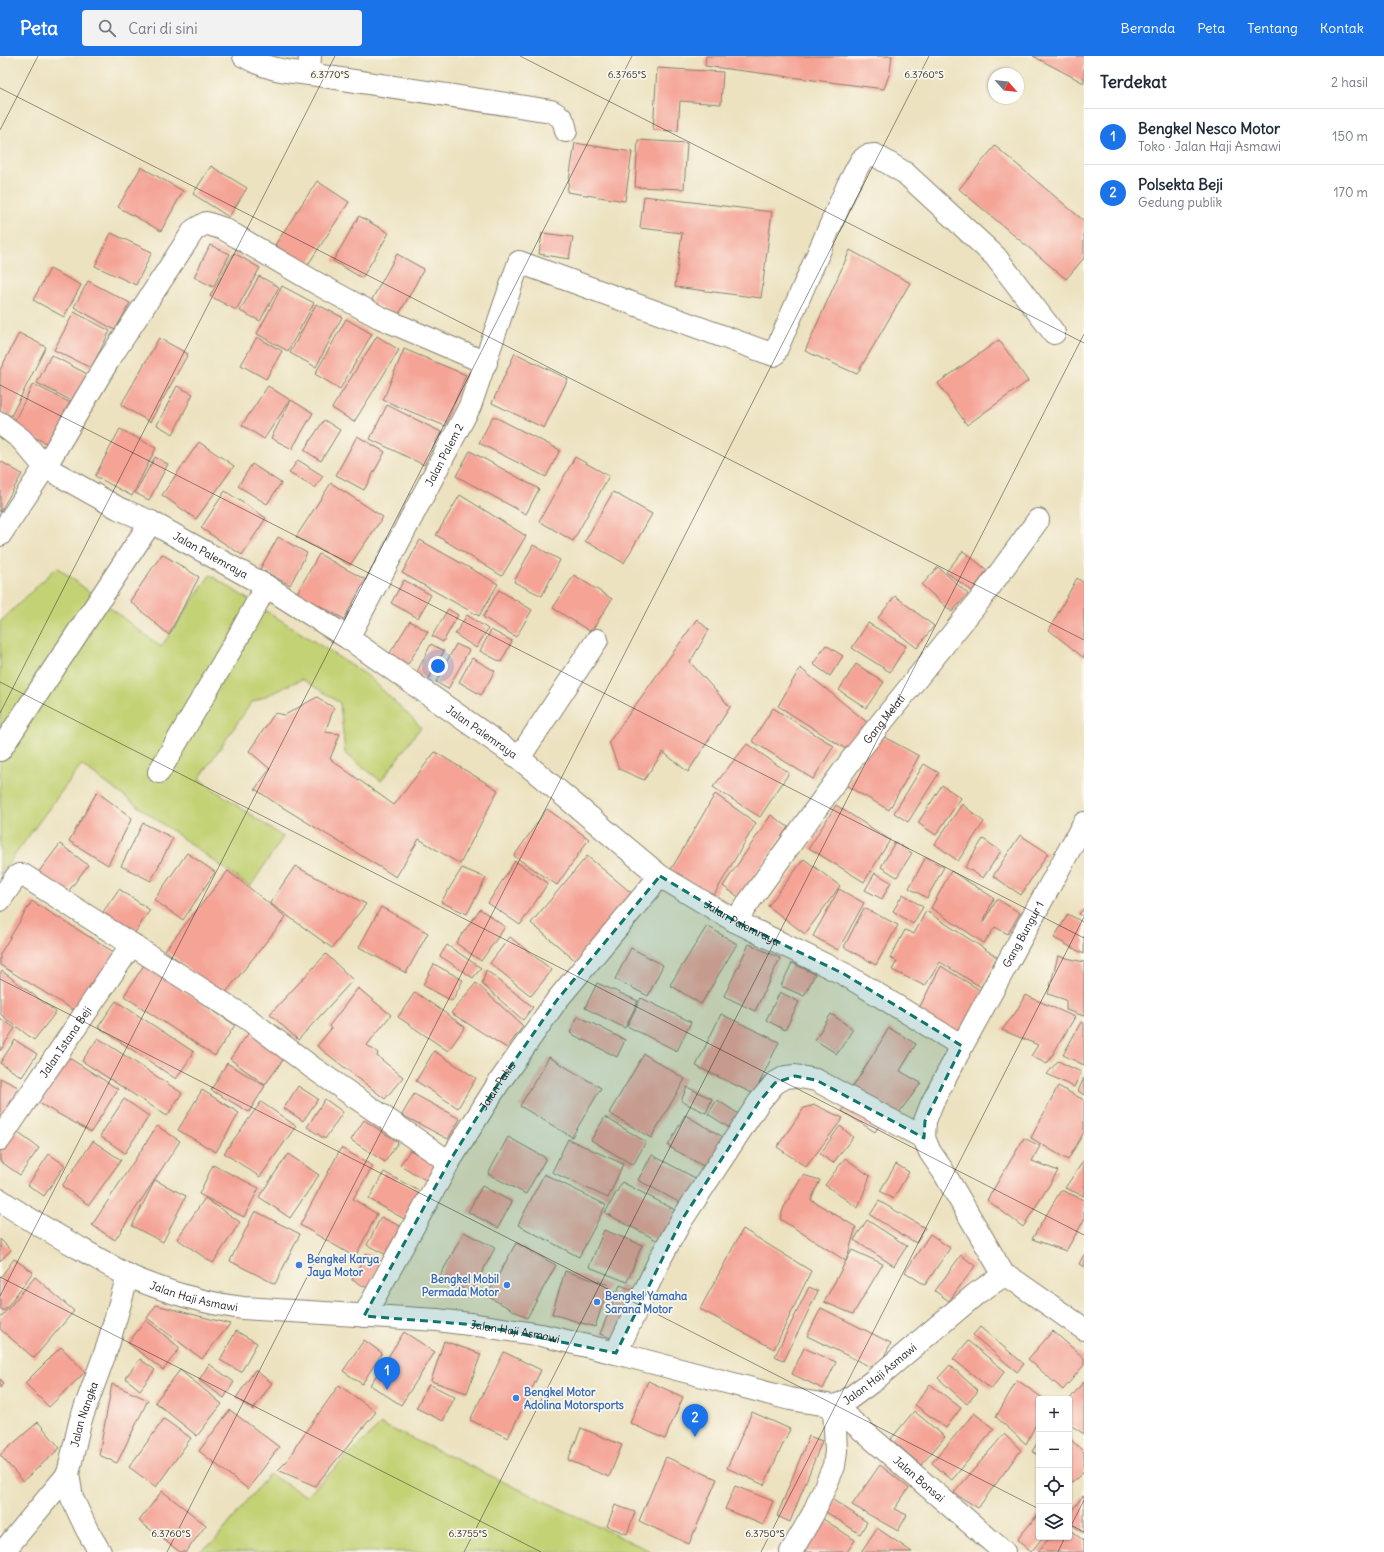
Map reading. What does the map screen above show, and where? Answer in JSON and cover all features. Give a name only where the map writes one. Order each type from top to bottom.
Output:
[{"type":"street","points":[[244,56],[258,64],[278,70],[309,65],[551,111],[565,121],[566,131]]},
{"type":"street","name":"Jalan Palem 2","points":[[348,638],[470,406],[486,363],[519,262],[774,355],[848,185],[861,161],[867,156],[875,155],[905,173],[995,256],[1054,333]]},
{"type":"street","points":[[0,534],[45,467],[108,361],[194,230],[206,223],[224,229],[318,284],[379,317],[486,363]]},
{"type":"street","name":"Jalan Palemraya","points":[[0,423],[21,439],[45,467],[118,508],[151,522],[266,586],[348,638],[519,758],[660,876],[735,921],[844,974],[962,1046]]},
{"type":"street","name":"Gang Melati","points":[[735,921],[852,759],[983,596],[1038,520]]},
{"type":"street","points":[[0,750],[151,522]]},
{"type":"street","points":[[159,772],[237,639],[266,586]]},
{"type":"street","points":[[519,758],[597,640]]},
{"type":"street","name":"Gang Bungur 1","points":[[924,1138],[925,1121],[927,1115],[962,1046],[1084,823]]},
{"type":"street","points":[[0,900],[16,877],[21,874],[248,1019],[313,1068],[449,1162]]},
{"type":"street","name":"Jalan Pakis","points":[[364,1316],[449,1162],[498,1084],[557,1000],[660,876]]},
{"type":"street","name":"Jalan Istana Beji","points":[[0,1139],[132,944]]},
{"type":"street","points":[[616,1353],[661,1257],[681,1221],[759,1102],[775,1083],[786,1077],[795,1076],[816,1080],[924,1138],[930,1152],[943,1171],[1005,1277],[1011,1278],[1084,1329]]},
{"type":"street","name":"Jalan Haji Asmawi","points":[[0,1200],[32,1222],[128,1275],[177,1294],[216,1305],[282,1311],[437,1320],[477,1325],[541,1336],[616,1353],[790,1399],[834,1406],[843,1403],[873,1381],[977,1293],[1000,1278],[1005,1277]]},
{"type":"street","name":"Jalan Nangka","points":[[100,1552],[87,1530],[72,1498],[68,1474],[80,1422],[108,1345],[128,1275]]},
{"type":"street","points":[[791,1552],[812,1514],[834,1466],[836,1451],[834,1406]]},
{"type":"street","name":"Jalan Bonsai","points":[[834,1406],[1004,1552]]},
{"type":"street","points":[[3,1552],[68,1474]]},
{"type":"highlighted area","points":[[660,876],[735,921],[844,974],[962,1046],[925,1121],[924,1138],[816,1080],[795,1076],[775,1083],[759,1102],[681,1221],[616,1353],[477,1325],[364,1316],[449,1162],[498,1084],[557,1000]]},
{"type":"green space","points":[[57,567],[161,647],[210,575],[368,676],[421,727],[381,781],[345,753],[340,703],[302,679],[251,703],[199,779],[283,837],[250,887],[81,765],[0,875],[0,622]]},
{"type":"green space","points":[[381,1424],[652,1552],[198,1552],[214,1542],[269,1474],[306,1496]]},
{"type":"building","points":[[706,56],[892,56],[890,72],[884,89],[705,66]]},
{"type":"building","points":[[1033,56],[1084,56],[1084,83]]},
{"type":"building","points":[[657,68],[723,72],[721,104],[680,101],[678,131],[653,130]]},
{"type":"building","points":[[638,140],[687,143],[684,189],[635,187]]},
{"type":"building","points":[[575,143],[632,152],[625,201],[567,192]]},
{"type":"building","points":[[995,146],[1084,221],[1084,258],[1066,279],[959,189]]},
{"type":"building","points":[[211,166],[247,188],[229,217],[193,194]]},
{"type":"building","points":[[141,167],[183,191],[161,231],[118,207]]},
{"type":"building","points":[[317,181],[349,202],[307,266],[275,245]]},
{"type":"building","points":[[644,196],[772,212],[761,298],[675,287],[682,233],[640,228]]},
{"type":"building","points":[[359,216],[389,233],[362,278],[333,261]]},
{"type":"building","points":[[111,233],[152,252],[136,285],[95,266]]},
{"type":"building","points":[[542,233],[573,237],[569,259],[539,254]]},
{"type":"building","points":[[210,245],[230,254],[213,287],[194,277]]},
{"type":"building","points":[[850,250],[910,283],[857,374],[805,351]]},
{"type":"building","points":[[234,253],[260,268],[236,310],[210,296]]},
{"type":"building","points":[[397,254],[424,269],[398,316],[371,301]]},
{"type":"building","points":[[50,269],[81,285],[64,317],[33,300]]},
{"type":"building","points":[[259,276],[279,287],[260,321],[240,311]]},
{"type":"building","points":[[88,281],[130,303],[115,330],[74,307]]},
{"type":"building","points":[[282,286],[314,303],[288,351],[257,334]]},
{"type":"building","points":[[316,304],[342,317],[316,367],[290,353]]},
{"type":"building","points":[[74,312],[110,331],[91,368],[54,350]]},
{"type":"building","points":[[346,319],[372,334],[340,389],[315,374]]},
{"type":"building","points":[[19,333],[46,347],[11,416],[0,410],[0,370]]},
{"type":"building","points":[[377,336],[399,350],[354,422],[332,408]]},
{"type":"building","points":[[257,337],[282,351],[266,379],[241,365]]},
{"type":"building","points":[[159,338],[188,354],[150,422],[121,405]]},
{"type":"building","points":[[999,340],[1028,381],[967,425],[938,383]]},
{"type":"building","points":[[404,349],[466,375],[445,426],[383,400]]},
{"type":"building","points":[[515,353],[568,379],[544,428],[492,403]]},
{"type":"building","points":[[51,355],[93,377],[78,404],[37,383]]},
{"type":"building","points":[[33,384],[73,404],[52,446],[12,426]]},
{"type":"building","points":[[177,386],[193,394],[173,434],[157,425]]},
{"type":"building","points":[[268,386],[290,400],[264,439],[242,425]]},
{"type":"building","points":[[291,400],[313,413],[292,449],[271,438]]},
{"type":"building","points":[[387,405],[441,432],[424,465],[370,439]]},
{"type":"building","points":[[493,416],[560,450],[546,477],[479,443]]},
{"type":"building","points":[[324,420],[340,430],[321,461],[304,450]]},
{"type":"building","points":[[120,429],[156,448],[132,496],[95,476]]},
{"type":"building","points":[[357,436],[385,452],[364,490],[336,475]]},
{"type":"building","points":[[199,442],[234,466],[196,519],[162,495]]},
{"type":"building","points":[[470,451],[539,489],[526,514],[456,476]]},
{"type":"building","points":[[155,457],[168,464],[149,500],[135,493]]},
{"type":"building","points":[[575,457],[609,476],[573,541],[539,521]]},
{"type":"building","points":[[298,460],[323,476],[315,488],[289,473]]},
{"type":"building","points":[[0,461],[22,474],[0,512]]},
{"type":"building","points":[[252,464],[281,483],[267,504],[238,486]]},
{"type":"building","points":[[331,483],[383,517],[350,565],[296,537]]},
{"type":"building","points":[[225,491],[266,518],[242,555],[201,528]]},
{"type":"building","points":[[613,492],[652,514],[624,563],[585,541]]},
{"type":"building","points":[[460,495],[526,536],[502,576],[436,535]]},
{"type":"building","points":[[278,537],[307,553],[290,585],[260,569]]},
{"type":"building","points":[[420,540],[498,584],[479,616],[402,573]]},
{"type":"building","points":[[533,545],[560,560],[542,596],[514,582]]},
{"type":"building","points":[[963,551],[987,570],[972,591],[946,572]]},
{"type":"building","points":[[162,554],[199,577],[169,635],[130,601]]},
{"type":"building","points":[[319,554],[366,580],[344,619],[297,593]]},
{"type":"building","points":[[938,567],[968,594],[952,612],[922,585]]},
{"type":"building","points":[[574,575],[612,599],[591,632],[553,608]]},
{"type":"building","points":[[1077,578],[1084,583],[1084,658],[1049,630]]},
{"type":"building","points":[[404,580],[431,595],[418,618],[391,603]]},
{"type":"building","points":[[499,590],[532,610],[516,637],[483,617]]},
{"type":"building","points":[[895,596],[934,626],[917,648],[878,618]]},
{"type":"building","points":[[448,609],[458,615],[443,642],[432,636]]},
{"type":"building","points":[[467,615],[488,629],[476,648],[455,634]]},
{"type":"building","points":[[697,619],[709,630],[690,662],[730,707],[688,772],[663,752],[644,780],[619,769],[609,742]]},
{"type":"building","points":[[410,621],[428,632],[408,664],[390,653]]},
{"type":"building","points":[[868,623],[906,646],[890,672],[852,648]]},
{"type":"building","points":[[491,630],[512,641],[501,662],[480,651]]},
{"type":"building","points":[[431,644],[444,651],[428,680],[416,674]]},
{"type":"building","points":[[456,644],[469,650],[448,689],[436,682]]},
{"type":"building","points":[[826,645],[843,656],[830,676],[813,664]]},
{"type":"building","points":[[472,658],[495,671],[481,695],[459,682]]},
{"type":"building","points":[[856,664],[884,682],[866,708],[839,690]]},
{"type":"building","points":[[800,668],[868,723],[849,751],[778,706]]},
{"type":"building","points":[[317,697],[334,708],[325,732],[340,734],[330,759],[394,805],[435,752],[498,790],[460,864],[419,839],[396,877],[255,789],[270,769],[249,751],[275,713],[285,715]]},
{"type":"building","points":[[773,708],[834,746],[813,779],[752,741]]},
{"type":"building","points":[[877,733],[919,756],[889,810],[847,786]]},
{"type":"building","points":[[747,744],[789,773],[760,817],[713,787]]},
{"type":"building","points":[[924,764],[939,773],[908,822],[894,813]]},
{"type":"building","points":[[942,785],[961,798],[936,835],[918,823]]},
{"type":"building","points":[[97,792],[132,818],[108,865],[69,841]]},
{"type":"building","points":[[715,794],[756,823],[714,895],[669,873]]},
{"type":"building","points":[[962,804],[984,822],[958,861],[935,844]]},
{"type":"building","points":[[836,805],[890,840],[864,882],[809,848]]},
{"type":"building","points":[[547,809],[589,839],[557,885],[514,856]]},
{"type":"building","points":[[771,815],[788,827],[740,898],[723,886]]},
{"type":"building","points":[[143,823],[173,838],[151,881],[121,866]]},
{"type":"building","points":[[1020,835],[1048,853],[1021,895],[993,876]]},
{"type":"building","points":[[983,839],[1001,851],[983,878],[965,867]]},
{"type":"building","points":[[895,842],[912,853],[897,877],[881,867]]},
{"type":"building","points":[[60,844],[88,865],[65,896],[37,874]]},
{"type":"building","points":[[187,853],[215,872],[183,920],[154,900]]},
{"type":"building","points":[[587,856],[634,895],[577,962],[531,923]]},
{"type":"building","points":[[926,857],[944,867],[927,898],[909,888]]},
{"type":"building","points":[[804,859],[840,886],[805,934],[768,906]]},
{"type":"building","points":[[515,861],[548,883],[520,925],[488,903]]},
{"type":"building","points":[[295,866],[366,904],[332,948],[270,903]]},
{"type":"building","points":[[462,868],[486,878],[467,914],[441,902]]},
{"type":"building","points":[[228,871],[286,917],[223,996],[165,950]]},
{"type":"building","points":[[951,871],[994,898],[983,922],[997,899],[1020,913],[1008,934],[995,927],[984,943],[931,908]]},
{"type":"building","points":[[875,873],[891,882],[882,899],[865,890]]},
{"type":"building","points":[[119,889],[150,910],[134,934],[103,912]]},
{"type":"building","points":[[839,889],[864,903],[838,950],[813,936]]},
{"type":"building","points":[[903,894],[923,907],[913,924],[893,911]]},
{"type":"building","points":[[32,901],[120,956],[83,1016],[0,965],[0,954]]},
{"type":"building","points":[[381,907],[428,933],[406,973],[359,947]]},
{"type":"building","points":[[864,908],[898,925],[876,965],[844,947]]},
{"type":"building","points":[[1084,908],[1084,917],[1079,914]]},
{"type":"building","points":[[480,909],[505,927],[481,961],[456,943]]},
{"type":"building","points":[[926,911],[997,957],[981,987],[940,962],[925,986],[892,970],[897,961],[890,958],[905,930],[914,934]]},
{"type":"building","points":[[1068,914],[1084,923],[1084,954],[1054,938]]},
{"type":"building","points":[[707,926],[737,944],[701,1004],[670,985]]},
{"type":"building","points":[[510,937],[552,970],[531,996],[490,963]]},
{"type":"building","points":[[749,944],[780,958],[755,1011],[724,996]]},
{"type":"building","points":[[447,945],[481,968],[473,978],[440,956]]},
{"type":"building","points":[[631,948],[663,965],[648,996],[615,979]]},
{"type":"building","points":[[326,954],[353,980],[298,1040],[270,1014]]},
{"type":"building","points":[[1058,956],[1084,962],[1084,1016],[1066,1010],[1066,1000],[1048,994]]},
{"type":"building","points":[[792,963],[815,974],[804,996],[781,986]]},
{"type":"building","points":[[434,964],[463,980],[452,1001],[423,985]]},
{"type":"building","points":[[144,965],[235,1025],[215,1056],[124,996]]},
{"type":"building","points":[[941,966],[983,992],[961,1037],[917,1012]]},
{"type":"building","points":[[486,970],[533,1007],[523,1020],[482,984]]},
{"type":"building","points":[[2,971],[56,1012],[34,1040],[0,1014],[0,974]]},
{"type":"building","points":[[476,983],[523,1026],[507,1048],[451,1013]]},
{"type":"building","points":[[597,983],[638,1001],[625,1028],[585,1008]]},
{"type":"building","points":[[358,988],[391,1015],[367,1045],[378,1053],[377,1056],[403,1077],[385,1099],[317,1046],[331,1029],[329,1026]]},
{"type":"building","points":[[415,992],[465,1027],[448,1051],[398,1017]]},
{"type":"building","points":[[780,992],[799,1002],[785,1030],[766,1020]]},
{"type":"building","points":[[1025,995],[1075,1017],[1047,1064],[1031,1056],[1038,1045],[1002,1030],[1016,1012]]},
{"type":"building","points":[[641,998],[691,1022],[677,1051],[627,1026]]},
{"type":"building","points":[[116,1001],[194,1052],[176,1079],[98,1027]]},
{"type":"building","points":[[721,1014],[779,1042],[754,1094],[696,1066]]},
{"type":"building","points":[[831,1014],[853,1029],[837,1054],[815,1040]]},
{"type":"building","points":[[578,1016],[625,1040],[617,1057],[570,1033]]},
{"type":"building","points":[[0,1018],[15,1028],[0,1051]]},
{"type":"building","points":[[1081,1022],[1084,1023],[1084,1065],[1063,1055]]},
{"type":"building","points":[[889,1028],[916,1044],[900,1071],[921,1083],[898,1114],[853,1087]]},
{"type":"building","points":[[250,1031],[285,1057],[265,1085],[230,1059]]},
{"type":"building","points":[[98,1038],[182,1093],[167,1116],[82,1061]]},
{"type":"building","points":[[15,1040],[37,1054],[22,1077],[0,1063]]},
{"type":"building","points":[[434,1051],[476,1078],[458,1108],[416,1081]]},
{"type":"building","points":[[644,1054],[685,1079],[651,1138],[609,1113]]},
{"type":"building","points":[[66,1056],[118,1089],[91,1132],[37,1102]]},
{"type":"building","points":[[549,1057],[601,1088],[572,1137],[520,1106]]},
{"type":"building","points":[[1058,1061],[1081,1072],[1074,1087],[1047,1074]]},
{"type":"building","points":[[227,1063],[265,1086],[249,1112],[211,1090]]},
{"type":"building","points":[[0,1078],[18,1087],[0,1123]]},
{"type":"building","points":[[1084,1078],[1084,1095],[1078,1091]]},
{"type":"building","points":[[298,1086],[318,1099],[303,1121],[284,1108]]},
{"type":"building","points":[[1058,1086],[1084,1100],[1084,1132],[1068,1160],[1031,1138]]},
{"type":"building","points":[[687,1087],[712,1099],[706,1113],[681,1101]]},
{"type":"building","points":[[202,1090],[239,1113],[216,1152],[178,1130]]},
{"type":"building","points":[[414,1094],[460,1119],[448,1139],[402,1115]]},
{"type":"building","points":[[124,1099],[149,1116],[125,1153],[100,1136]]},
{"type":"building","points":[[325,1099],[343,1112],[325,1139],[307,1127]]},
{"type":"building","points":[[717,1100],[745,1118],[736,1132],[708,1114]]},
{"type":"building","points":[[261,1102],[296,1126],[260,1177],[224,1153]]},
{"type":"building","points":[[846,1104],[879,1126],[875,1132],[842,1111]]},
{"type":"building","points":[[815,1105],[843,1118],[806,1167],[777,1147],[804,1108]]},
{"type":"building","points":[[685,1115],[730,1141],[712,1171],[668,1146]]},
{"type":"building","points":[[605,1117],[646,1142],[633,1165],[591,1140]]},
{"type":"building","points":[[364,1120],[398,1142],[385,1162],[351,1140]]},
{"type":"building","points":[[157,1126],[180,1141],[115,1240],[92,1225]]},
{"type":"building","points":[[840,1126],[853,1137],[833,1163],[820,1154]]},
{"type":"building","points":[[14,1130],[39,1148],[20,1175],[0,1161],[0,1150]]},
{"type":"building","points":[[508,1137],[546,1158],[526,1194],[488,1174]]},
{"type":"building","points":[[1024,1138],[1040,1146],[1032,1161],[1058,1171],[1023,1227],[987,1200]]},
{"type":"building","points":[[568,1139],[623,1164],[608,1198],[552,1172]]},
{"type":"building","points":[[93,1141],[121,1160],[89,1205],[62,1186]]},
{"type":"building","points":[[341,1148],[373,1166],[353,1199],[377,1214],[355,1257],[300,1225]]},
{"type":"building","points":[[410,1150],[438,1166],[429,1182],[400,1165]]},
{"type":"building","points":[[49,1154],[65,1165],[44,1196],[28,1185]]},
{"type":"building","points":[[288,1154],[319,1175],[290,1218],[259,1197]]},
{"type":"building","points":[[652,1155],[701,1181],[688,1207],[638,1180]]},
{"type":"building","points":[[845,1158],[870,1176],[858,1208],[825,1185]]},
{"type":"building","points":[[1084,1160],[1084,1196],[1065,1188]]},
{"type":"building","points":[[896,1164],[909,1172],[893,1199],[880,1191]]},
{"type":"building","points":[[213,1165],[259,1188],[244,1217],[199,1194]]},
{"type":"building","points":[[384,1172],[421,1192],[406,1220],[369,1199]]},
{"type":"building","points":[[544,1174],[606,1205],[579,1257],[518,1225]]},
{"type":"building","points":[[803,1175],[820,1180],[811,1200],[856,1227],[846,1261],[780,1219],[784,1207]]},
{"type":"building","points":[[155,1180],[186,1196],[163,1242],[132,1226]]},
{"type":"building","points":[[622,1182],[683,1214],[666,1245],[605,1213]]},
{"type":"building","points":[[482,1186],[512,1202],[498,1228],[468,1212]]},
{"type":"building","points":[[1061,1190],[1084,1200],[1084,1220],[1066,1251],[1032,1239]]},
{"type":"building","points":[[205,1198],[240,1222],[213,1263],[177,1239]]},
{"type":"building","points":[[879,1201],[925,1228],[916,1243],[870,1215]]},
{"type":"building","points":[[255,1211],[300,1234],[275,1284],[230,1261]]},
{"type":"building","points":[[381,1217],[404,1228],[389,1256],[367,1245]]},
{"type":"building","points":[[867,1220],[907,1246],[894,1266],[854,1240]]},
{"type":"building","points":[[743,1229],[811,1271],[774,1349],[700,1309]]},
{"type":"building","points":[[604,1230],[642,1245],[627,1282],[589,1267]]},
{"type":"building","points":[[464,1232],[495,1248],[471,1293],[440,1276]]},
{"type":"building","points":[[930,1234],[950,1248],[925,1285],[905,1272]]},
{"type":"building","points":[[0,1239],[11,1250],[0,1261]]},
{"type":"building","points":[[516,1243],[556,1265],[527,1318],[487,1296]]},
{"type":"building","points":[[852,1250],[883,1264],[853,1314],[824,1302]]},
{"type":"building","points":[[366,1253],[382,1262],[368,1288],[352,1280]]},
{"type":"building","points":[[1084,1254],[1084,1267],[1079,1264]]},
{"type":"building","points":[[961,1255],[975,1266],[949,1301],[935,1291]]},
{"type":"building","points":[[14,1259],[33,1272],[4,1311],[0,1308],[0,1278]]},
{"type":"building","points":[[565,1271],[609,1285],[595,1327],[552,1314]]},
{"type":"building","points":[[35,1277],[74,1311],[34,1358],[0,1329],[0,1318]]},
{"type":"building","points":[[620,1285],[638,1292],[619,1341],[600,1334]]},
{"type":"building","points":[[809,1287],[818,1291],[784,1361],[775,1356]]},
{"type":"building","points":[[156,1305],[230,1324],[202,1359],[147,1318]]},
{"type":"building","points":[[821,1308],[891,1343],[877,1370],[807,1336]]},
{"type":"building","points":[[146,1320],[180,1348],[163,1370],[128,1343]]},
{"type":"building","points":[[980,1327],[1024,1364],[1017,1372],[973,1335]]},
{"type":"building","points":[[236,1331],[257,1343],[241,1372],[220,1360]]},
{"type":"building","points":[[1053,1331],[1084,1358],[1084,1365],[1063,1390],[1028,1359]]},
{"type":"building","points":[[404,1332],[435,1352],[401,1405],[370,1385]]},
{"type":"building","points":[[364,1340],[382,1353],[362,1384],[343,1371]]},
{"type":"building","points":[[444,1341],[481,1354],[467,1393],[431,1381]]},
{"type":"building","points":[[968,1341],[1005,1371],[991,1389],[953,1359]]},
{"type":"building","points":[[61,1347],[85,1372],[49,1407],[25,1383]]},
{"type":"building","points":[[804,1348],[836,1362],[823,1389],[792,1374]]},
{"type":"building","points":[[504,1352],[541,1370],[508,1438],[470,1420]]},
{"type":"building","points":[[140,1359],[155,1370],[140,1390],[125,1378]]},
{"type":"building","points":[[209,1364],[234,1382],[224,1398],[199,1380]]},
{"type":"building","points":[[950,1365],[978,1391],[967,1404],[938,1378]]},
{"type":"building","points":[[180,1370],[222,1404],[197,1436],[155,1402]]},
{"type":"building","points":[[255,1370],[272,1383],[253,1410],[236,1398]]},
{"type":"building","points":[[0,1379],[4,1383],[0,1388]]},
{"type":"building","points":[[1017,1380],[1040,1396],[1036,1396],[1036,1424],[1026,1444],[996,1417]]},
{"type":"building","points":[[648,1381],[683,1397],[665,1439],[630,1423]]},
{"type":"building","points":[[1084,1381],[1084,1434],[1072,1426],[1072,1396]]},
{"type":"building","points":[[112,1384],[148,1400],[117,1463],[99,1455]]},
{"type":"building","points":[[429,1384],[455,1397],[443,1421],[416,1408]]},
{"type":"building","points":[[930,1384],[961,1408],[946,1428],[915,1405]]},
{"type":"building","points":[[339,1385],[376,1412],[315,1486],[278,1470],[287,1461],[297,1444]]},
{"type":"building","points":[[230,1410],[279,1447],[248,1489],[199,1451]]},
{"type":"building","points":[[914,1411],[945,1437],[921,1465],[891,1439]]},
{"type":"building","points":[[752,1412],[790,1429],[764,1485],[727,1468]]},
{"type":"building","points":[[974,1413],[994,1429],[952,1480],[932,1463]]},
{"type":"building","points":[[164,1419],[191,1438],[156,1487],[129,1467]]},
{"type":"building","points":[[38,1422],[60,1448],[23,1481],[0,1455]]},
{"type":"building","points":[[581,1428],[622,1445],[609,1477],[568,1460]]},
{"type":"building","points":[[1004,1434],[1021,1450],[978,1508],[954,1493]]},
{"type":"building","points":[[809,1436],[822,1441],[790,1522],[777,1516]]},
{"type":"building","points":[[1072,1441],[1084,1452],[1084,1471],[1072,1483]]},
{"type":"building","points":[[1036,1445],[1036,1454],[1032,1451]]},
{"type":"building","points":[[666,1457],[717,1479],[689,1544],[639,1521]]},
{"type":"building","points":[[880,1465],[909,1488],[894,1509],[907,1515],[898,1531],[852,1505]]},
{"type":"building","points":[[735,1486],[773,1501],[763,1525],[725,1509]]},
{"type":"building","points":[[162,1491],[206,1525],[186,1552],[180,1552],[139,1521]]},
{"type":"building","points":[[1084,1496],[1084,1534],[1072,1524],[1072,1510]]},
{"type":"building","points":[[830,1498],[867,1522],[860,1534],[823,1510]]},
{"type":"building","points":[[615,1505],[635,1512],[627,1534],[607,1526]]},
{"type":"building","points":[[820,1517],[855,1540],[847,1552],[795,1552]]},
{"type":"building","points":[[1036,1517],[1036,1540],[1041,1540],[1031,1552],[1017,1540]]},
{"type":"building","points":[[877,1528],[912,1552],[861,1552]]},
{"type":"building","points":[[1072,1531],[1084,1541],[1084,1552],[1038,1552],[1048,1540],[1072,1540]]},
{"type":"place","name":"Bengkel Karya Jaya Motor","points":[[299,1265]]},
{"type":"place","name":"Bengkel Mobil Permada Motor","points":[[507,1285]]},
{"type":"place","name":"Bengkel Yamaha Sarana Motor","points":[[597,1302]]},
{"type":"place","name":"Bengkel Nesco Motor","points":[[387,1390]]},
{"type":"place","name":"Bengkel Motor Adolina Motorsports","points":[[516,1398]]},
{"type":"place","name":"Polsekta Beji","points":[[695,1437]]}]
